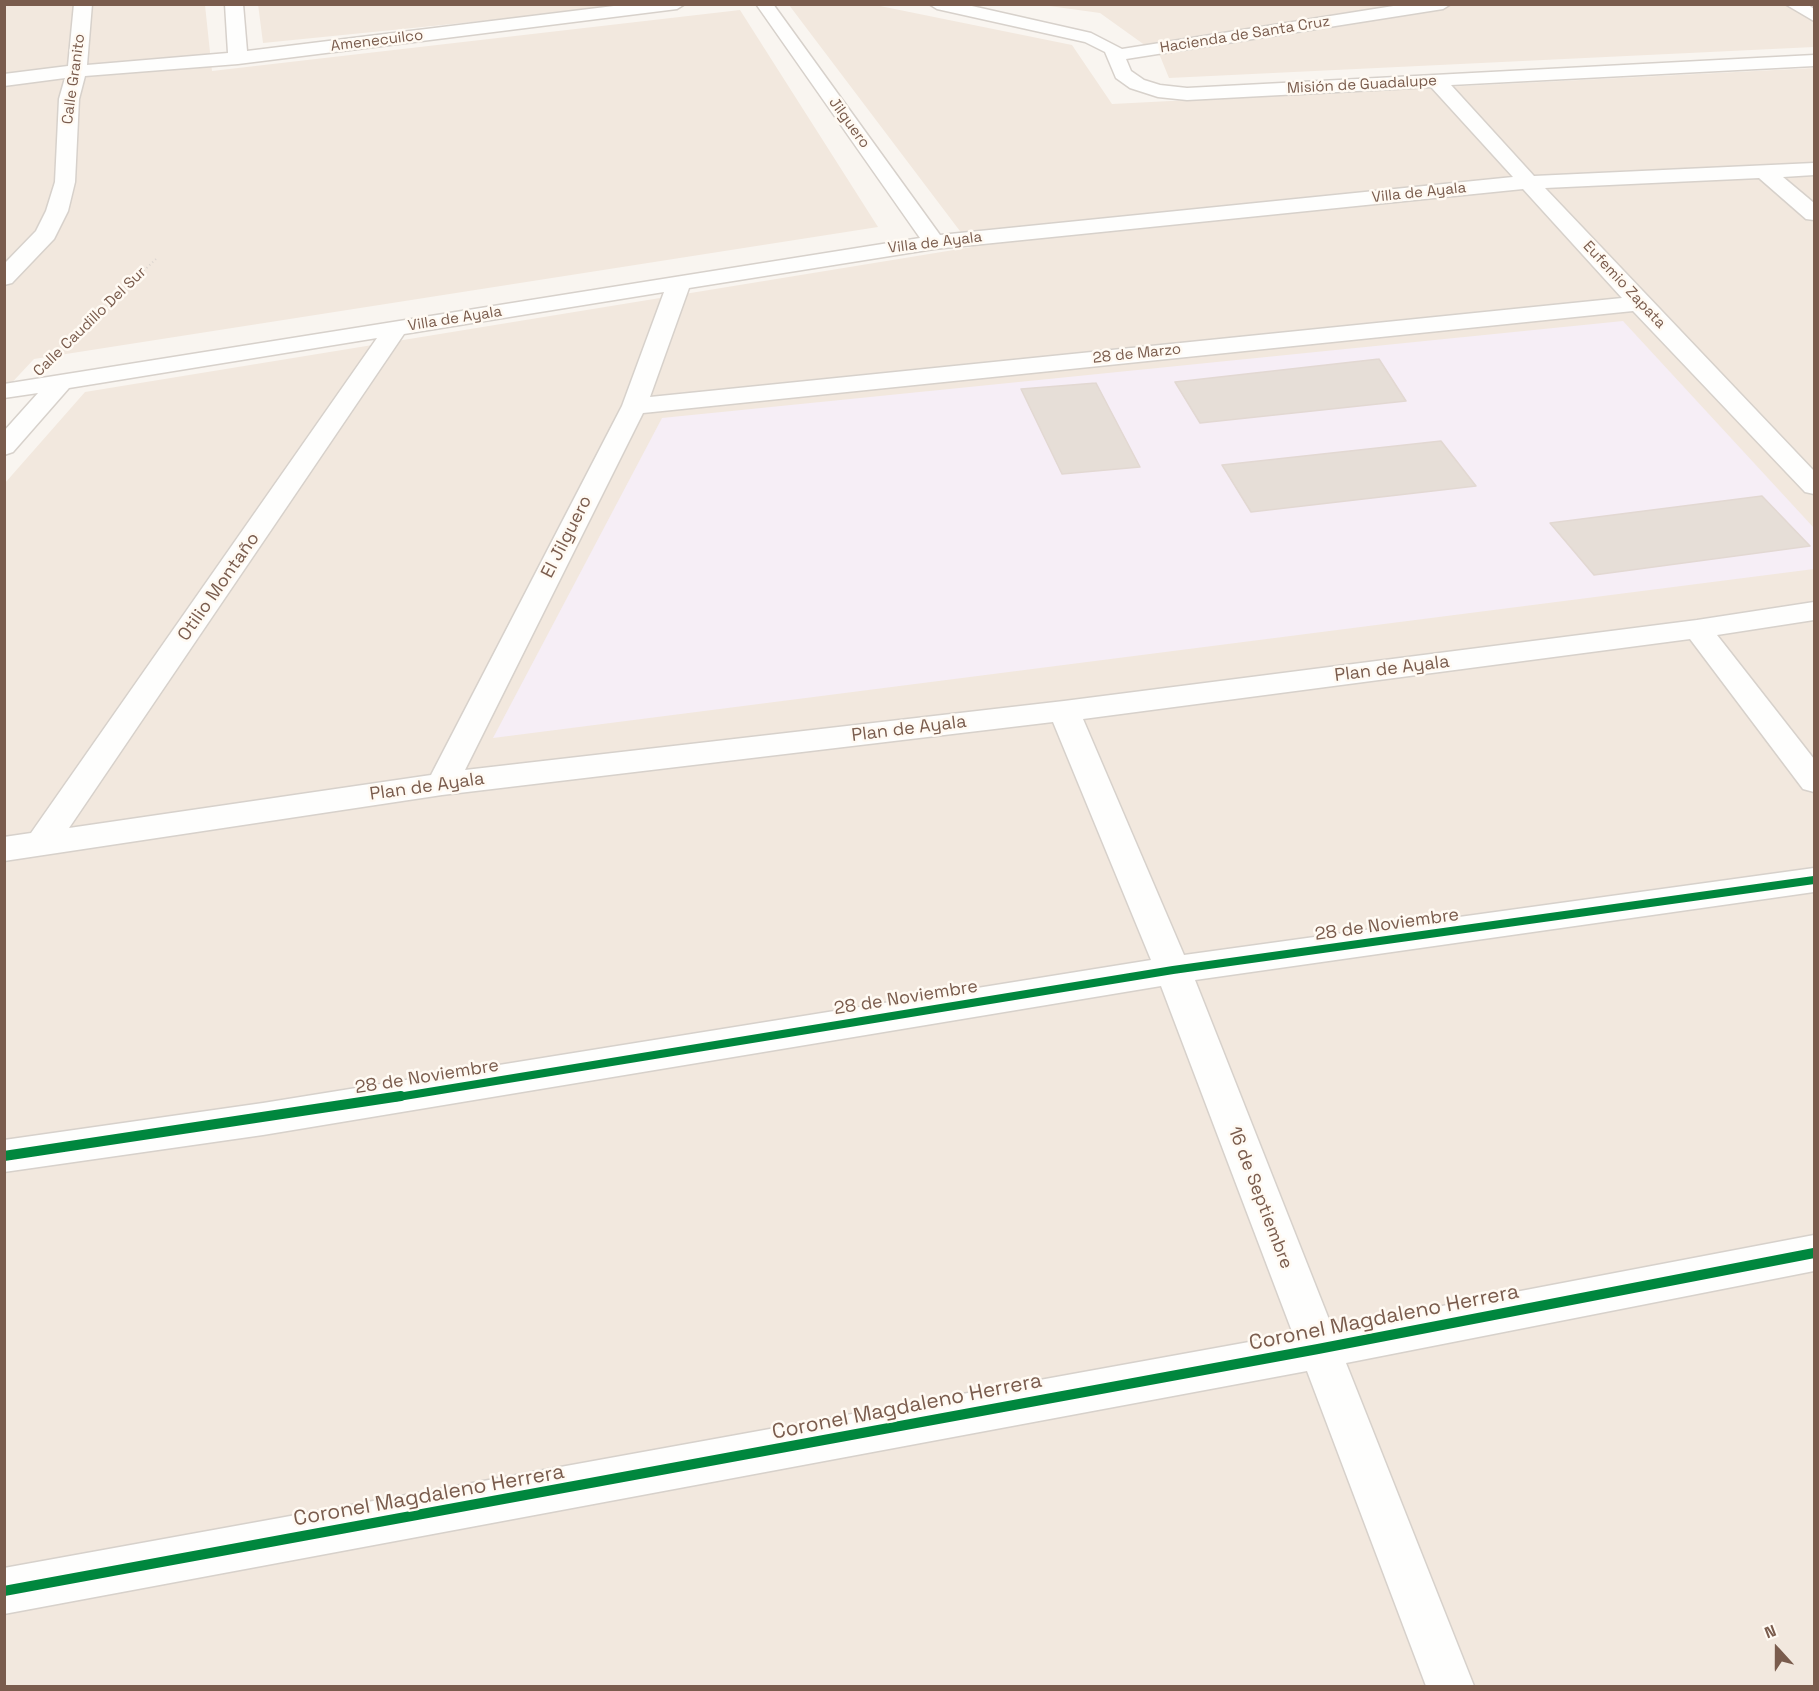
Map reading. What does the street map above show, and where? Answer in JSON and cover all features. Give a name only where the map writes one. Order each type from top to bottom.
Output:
[{"type":"street","name":"Calle Granito","points":[[4,278],[46,234],[57,212],[64,182],[69,99],[77,71],[84,4]]},
{"type":"street","points":[[234,4],[238,58]]},
{"type":"street","name":"Amenecuilco","points":[[4,80],[77,71],[238,58],[677,4]]},
{"type":"street","name":"Jilguero","points":[[764,4],[934,242]]},
{"type":"street","name":"Misión de Guadalupe","points":[[937,4],[1103,42],[1118,55],[1123,74],[1137,84],[1158,92],[1187,94],[1815,60]]},
{"type":"street","name":"Hacienda de Santa Cruz","points":[[1118,55],[1443,4]]},
{"type":"street","points":[[1793,4],[1815,16]]},
{"type":"street","name":"Eufemio Zapata","points":[[1436,81],[1639,303],[1815,486]]},
{"type":"street","name":"Villa de Ayala","points":[[14,389],[934,242],[1530,182],[1815,169]]},
{"type":"street","points":[[1765,172],[1815,214]]},
{"type":"street","name":"El Jilguero","points":[[442,784],[634,406],[679,283]]},
{"type":"street","name":"28 de Marzo","points":[[634,406],[1639,303]]},
{"type":"street","name":"Otilio Montaño","points":[[40,845],[396,328]]},
{"type":"street","name":"Calle Caudillo Del Sur","points":[[4,447],[63,380]]},
{"type":"street","name":"Plan de Ayala","points":[[4,849],[442,784],[1064,711],[1697,629],[1815,611]]},
{"type":"street","points":[[1697,629],[1815,781]]},
{"type":"street","name":"16 de Septiembre","points":[[1064,711],[1173,970],[1450,1686]]},
{"type":"street","name":"28 de Noviembre","points":[[4,1156],[263,1119],[1173,970],[1815,880]]},
{"type":"street","name":"Coronel Magdaleno Herrera","points":[[4,1591],[1318,1349],[1815,1253]]},
{"type":"shaded area","points":[[258,4],[642,5],[263,43]]},
{"type":"shaded area","points":[[5,5],[205,5],[212,71],[740,10],[878,227],[34,359],[5,390]]},
{"type":"shaded area","points":[[789,5],[875,5],[1072,45],[1112,104],[1814,68],[1814,1686],[5,1686],[5,483],[85,392],[972,247]]},
{"type":"shaded area","points":[[1042,5],[1814,5],[1814,47],[1169,78],[1160,56],[1100,13]]},
{"type":"shaded area","points":[[1623,321],[1814,528],[1814,569],[493,738],[662,418]]},
{"type":"building","points":[[1379,359],[1406,401],[1200,423],[1175,382]]},
{"type":"building","points":[[1096,383],[1140,467],[1062,474],[1021,389]]},
{"type":"building","points":[[1441,441],[1476,486],[1251,512],[1222,465]]},
{"type":"building","points":[[1762,496],[1810,546],[1594,575],[1550,523]]},
{"type":"cycle path","points":[[4,1156],[263,1119],[1173,970],[1814,880]]},
{"type":"cycle path","points":[[4,1591],[1318,1349],[1814,1253]]}]
